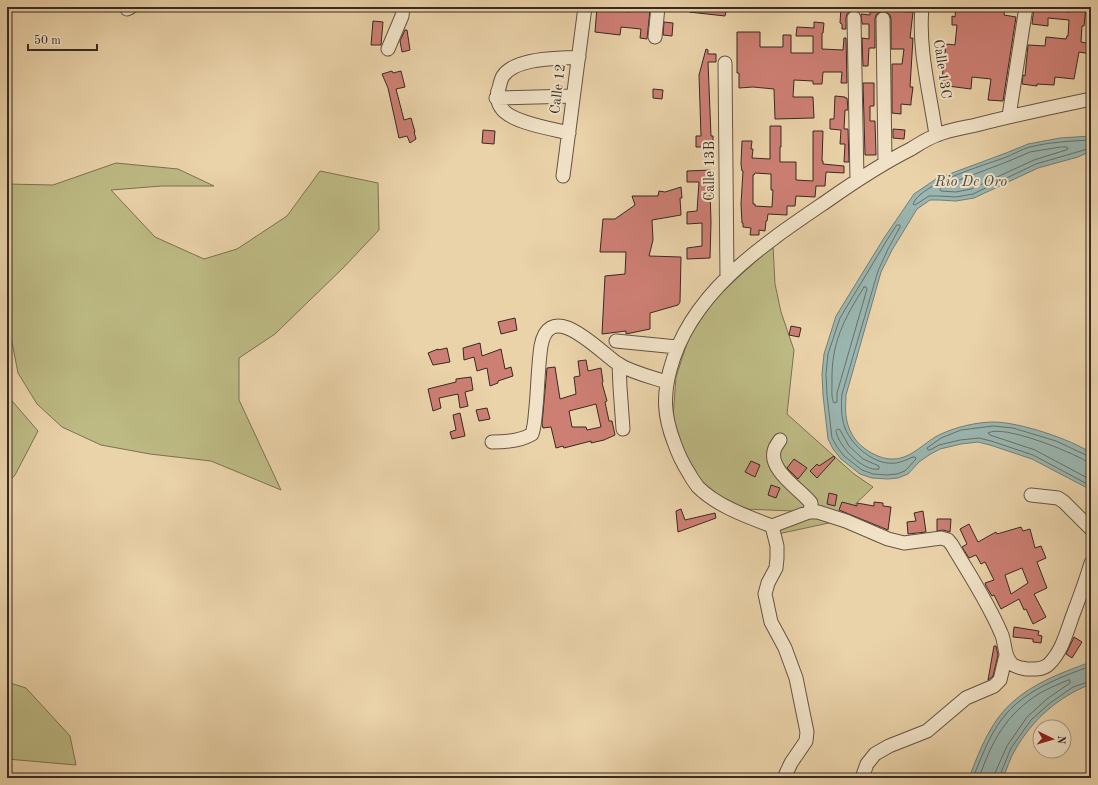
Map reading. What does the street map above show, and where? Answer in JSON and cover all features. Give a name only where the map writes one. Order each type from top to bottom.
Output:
[{"type":"street","points":[[388,49],[402,16],[403,7]]},
{"type":"street","name":"Calle 12","points":[[563,176],[585,7]]},
{"type":"street","points":[[655,37],[658,7]]},
{"type":"street","name":"Calle 13C","points":[[922,7],[922,49],[936,135]]},
{"type":"street","points":[[1009,116],[1026,7]]},
{"type":"street","points":[[854,18],[857,180]]},
{"type":"street","points":[[883,19],[885,162]]},
{"type":"street","points":[[569,134],[512,117],[505,112],[496,98],[497,91],[504,76],[511,69],[524,63],[579,57]]},
{"type":"street","name":"Calle 13B","points":[[726,63],[727,278]]},
{"type":"street","points":[[496,98],[574,96]]},
{"type":"street","points":[[1091,99],[1009,116],[936,135],[885,162],[770,240],[727,278],[697,312],[687,327],[677,347],[667,382],[665,400],[666,417],[670,434],[681,460],[697,486],[717,502],[772,526],[809,512],[818,512],[846,520],[888,540],[904,543],[941,538],[948,540],[987,604],[1002,634],[1006,655],[1012,665],[1036,670],[1048,665],[1056,655],[1067,634],[1091,563]]},
{"type":"street","points":[[492,442],[527,438],[532,434],[535,419],[541,345],[545,333],[551,327],[559,326],[571,329],[588,339],[619,364],[638,373],[667,382]]},
{"type":"street","points":[[616,341],[677,347]]},
{"type":"street","points":[[619,364],[623,429]]},
{"type":"street","points":[[780,440],[774,449],[776,466],[811,503],[809,512]]},
{"type":"street","points":[[1031,495],[1058,498],[1091,529]]},
{"type":"street","points":[[772,526],[777,546],[776,568],[768,583],[765,594],[771,622],[784,648],[796,678],[807,732],[806,741],[791,763],[784,778]]},
{"type":"street","points":[[862,778],[867,764],[875,754],[889,746],[927,731],[966,698],[994,686],[1000,680],[1006,655]]},
{"type":"shaded area","points":[[116,163],[178,169],[214,186],[162,186],[111,190],[155,237],[204,259],[237,249],[287,216],[320,171],[378,183],[379,230],[343,268],[275,334],[239,358],[239,400],[281,490],[211,461],[150,454],[101,445],[62,427],[37,404],[18,373],[11,337],[7,328],[7,184],[53,185]]},
{"type":"shaded area","points":[[773,245],[775,284],[781,312],[794,350],[787,414],[854,474],[873,487],[838,521],[778,534],[793,511],[743,509],[718,495],[699,479],[682,452],[673,418],[676,377],[690,334],[717,297]]},
{"type":"shaded area","points":[[7,395],[38,431],[15,475],[7,484]]},
{"type":"shaded area","points":[[7,682],[26,688],[70,736],[76,765],[7,759]]},
{"type":"water","name":"Rio De Oro","points":[[1091,136],[1091,151],[1078,157],[1038,168],[974,198],[956,201],[930,200],[917,209],[892,250],[881,272],[846,395],[846,419],[853,436],[858,443],[877,456],[888,459],[906,456],[935,437],[967,425],[994,422],[1016,425],[1044,432],[1071,442],[1091,453],[1091,490],[1032,459],[978,442],[940,449],[919,462],[908,474],[898,478],[872,478],[860,474],[841,459],[833,449],[828,439],[822,374],[824,354],[836,316],[884,238],[914,194],[936,179],[1028,144],[1060,138]]},
{"type":"water","points":[[1091,662],[1091,684],[1057,702],[1038,719],[1032,719],[1032,726],[1015,750],[1003,778],[969,778],[985,739],[1007,707],[1028,690],[1065,672]]},
{"type":"building","points":[[597,7],[611,7],[610,10],[629,12],[629,7],[641,7],[641,9],[650,10],[647,39],[640,38],[641,29],[621,27],[620,35],[595,32]]},
{"type":"building","points":[[690,7],[727,7],[725,16],[689,12]]},
{"type":"building","points":[[841,7],[850,7],[851,11],[847,14],[846,29],[842,29],[842,24],[840,23]]},
{"type":"building","points":[[956,7],[1005,7],[1004,15],[1016,17],[1003,101],[988,100],[991,79],[972,77],[971,89],[940,85],[946,44],[955,45],[957,25],[952,25],[952,16],[955,17]]},
{"type":"building","points":[[1034,7],[1047,7],[1047,9],[1070,12],[1071,7],[1086,7],[1084,26],[1082,26],[1081,42],[1091,44],[1091,54],[1079,52],[1074,79],[1055,77],[1054,85],[1037,84],[1037,86],[1022,84],[1023,75],[1025,76],[1028,45],[1045,46],[1046,37],[1066,39],[1068,36],[1069,20],[1048,18],[1048,26],[1032,24]]},
{"type":"building","points":[[870,12],[880,12],[876,15],[875,19],[875,48],[869,48],[868,66],[863,66],[862,38],[869,39],[869,24],[862,24],[861,14],[870,15]]},
{"type":"building","points":[[886,12],[913,12],[910,38],[913,38],[910,87],[913,87],[911,105],[901,104],[901,114],[892,113],[892,64],[902,64],[904,49],[891,49],[891,19],[890,15]]},
{"type":"building","points":[[373,21],[383,22],[381,45],[371,45]]},
{"type":"building","points":[[664,22],[673,23],[672,36],[663,35]]},
{"type":"building","points":[[814,22],[824,23],[822,33],[822,49],[843,50],[844,38],[846,38],[847,83],[841,83],[842,72],[823,72],[822,84],[813,84],[813,81],[794,80],[793,97],[813,97],[814,118],[775,119],[774,89],[753,87],[739,88],[739,73],[737,73],[737,32],[760,32],[760,47],[783,47],[783,35],[791,35],[791,53],[813,53],[813,36],[796,36],[797,27],[814,28]]},
{"type":"building","points":[[405,30],[407,30],[410,50],[402,52],[400,41]]},
{"type":"building","points":[[706,49],[708,50],[708,54],[716,54],[716,62],[708,62],[711,136],[713,136],[713,147],[696,147],[696,136],[701,136],[699,75]]},
{"type":"building","points":[[392,71],[393,73],[401,71],[405,87],[396,89],[404,120],[411,118],[415,132],[416,139],[410,143],[407,136],[399,138],[388,88],[382,74]]},
{"type":"building","points":[[863,83],[874,83],[874,106],[870,106],[870,121],[875,121],[876,155],[865,155]]},
{"type":"building","points":[[653,89],[663,90],[662,99],[653,98]]},
{"type":"building","points":[[835,96],[847,98],[848,110],[845,110],[844,129],[848,129],[849,162],[844,162],[845,144],[840,144],[841,130],[830,129],[830,119],[834,119]]},
{"type":"building","points":[[770,126],[781,126],[780,162],[796,162],[796,180],[813,181],[813,131],[823,131],[823,164],[844,166],[844,173],[826,172],[825,186],[816,186],[815,197],[796,196],[795,206],[787,206],[787,215],[768,214],[765,231],[759,230],[759,235],[750,235],[751,228],[743,227],[742,223],[742,141],[752,141],[752,158],[770,159]],"holes":[[[755,173],[771,174],[771,190],[773,190],[772,207],[755,206],[755,204],[753,204],[753,175]]]},
{"type":"building","points":[[893,129],[905,130],[904,139],[893,138]]},
{"type":"building","points":[[483,130],[495,131],[494,144],[482,143]]},
{"type":"building","points":[[711,170],[710,258],[687,259],[687,248],[702,246],[702,223],[687,224],[687,212],[697,211],[699,182],[687,182],[687,171]]},
{"type":"building","points":[[681,187],[681,215],[652,220],[653,240],[649,256],[681,257],[680,302],[678,305],[650,313],[650,329],[626,334],[626,331],[602,334],[605,276],[625,274],[626,252],[600,252],[603,219],[615,219],[635,205],[632,196],[658,196],[659,191],[665,192]]},
{"type":"building","points":[[515,318],[517,330],[501,334],[498,322]]},
{"type":"building","points":[[791,326],[801,328],[799,337],[789,335]]},
{"type":"building","points":[[480,343],[482,356],[501,349],[505,369],[511,367],[513,376],[498,381],[498,383],[490,386],[487,368],[477,371],[474,357],[464,360],[463,348]]},
{"type":"building","points":[[447,348],[450,362],[433,365],[428,353],[438,349]]},
{"type":"building","points":[[586,360],[588,371],[601,368],[602,383],[607,401],[605,402],[609,421],[612,421],[615,435],[604,440],[591,443],[591,441],[564,448],[563,446],[556,448],[551,427],[543,428],[542,424],[547,368],[555,367],[560,399],[576,394],[574,377],[580,376],[578,361]],"holes":[[[596,404],[601,427],[587,430],[586,427],[572,427],[569,411]]]},
{"type":"building","points":[[471,377],[473,390],[465,392],[468,406],[460,408],[458,394],[439,398],[441,408],[433,411],[428,389],[456,382],[456,379]]},
{"type":"building","points":[[487,408],[490,419],[479,421],[476,410]]},
{"type":"building","points":[[460,413],[465,436],[452,439],[450,432],[456,430],[453,415]]},
{"type":"building","points":[[834,456],[835,458],[817,478],[810,471],[817,464],[819,466]]},
{"type":"building","points":[[794,459],[807,468],[798,479],[787,468]]},
{"type":"building","points":[[751,461],[760,465],[755,477],[745,472]]},
{"type":"building","points":[[771,485],[780,488],[776,498],[768,495]]},
{"type":"building","points":[[829,493],[837,495],[835,506],[827,504]]},
{"type":"building","points":[[842,502],[857,506],[857,503],[874,506],[874,502],[883,503],[883,506],[891,507],[888,530],[839,510]]},
{"type":"building","points":[[681,509],[685,520],[715,513],[716,518],[678,532],[676,511]]},
{"type":"building","points":[[923,511],[926,532],[908,534],[907,522],[916,521],[914,513]]},
{"type":"building","points":[[937,519],[951,519],[950,532],[943,530],[937,531]]},
{"type":"building","points":[[969,524],[978,542],[996,532],[997,534],[1021,527],[1023,531],[1030,529],[1035,548],[1041,546],[1046,558],[1037,562],[1047,588],[1034,594],[1046,617],[1033,624],[1026,609],[1024,610],[1019,599],[1001,609],[994,595],[992,596],[986,586],[985,583],[994,580],[985,562],[981,564],[976,555],[969,558],[962,547],[967,544],[960,529]],"holes":[[[1022,568],[1028,583],[1011,594],[1005,575]]]},
{"type":"building","points":[[1014,627],[1039,631],[1038,635],[1042,636],[1041,643],[1033,642],[1033,639],[1013,637]]},
{"type":"building","points":[[1074,637],[1082,642],[1072,658],[1066,654]]},
{"type":"building","points":[[994,646],[996,646],[998,655],[993,676],[988,680]]}]
